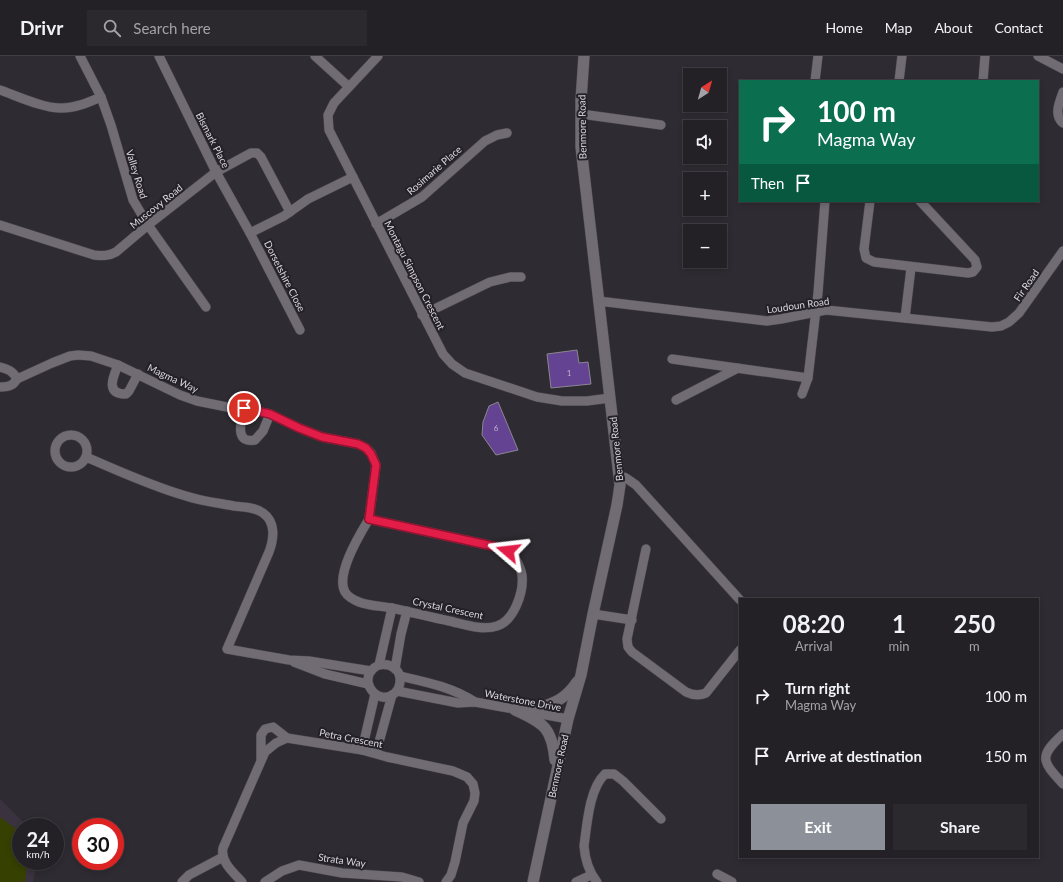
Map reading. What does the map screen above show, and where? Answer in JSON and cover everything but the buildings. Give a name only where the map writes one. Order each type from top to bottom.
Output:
[{"type":"street","name":"Valley Road","points":[[80,56],[101,97],[116,140],[131,195],[137,208],[206,307]]},
{"type":"street","name":"Bismark Place","points":[[159,56],[216,172],[250,233]]},
{"type":"street","points":[[315,56],[348,86]]},
{"type":"street","name":"Montagu Simpson Crescent","points":[[378,56],[348,86],[330,109],[328,115],[329,130],[443,354],[452,364],[465,373],[537,397],[553,400],[610,398]]},
{"type":"street","name":"Benmore Road","points":[[533,882],[556,771],[568,720],[581,675],[617,505],[619,475],[581,147],[584,56]]},
{"type":"street","points":[[815,80],[818,56]]},
{"type":"street","points":[[899,80],[902,56]]},
{"type":"street","points":[[983,80],[985,56]]},
{"type":"street","points":[[1038,56],[1063,69]]},
{"type":"street","points":[[0,90],[50,107],[62,108],[73,107],[101,97]]},
{"type":"street","points":[[1063,92],[1058,113],[1060,120],[1063,123]]},
{"type":"street","points":[[581,114],[661,125]]},
{"type":"street","name":"Rosimarie Place","points":[[376,224],[422,197],[485,141],[497,135],[507,133]]},
{"type":"street","name":"Muscovy Road","points":[[0,225],[72,249],[102,256],[116,252],[216,172],[251,153],[259,154],[263,160],[290,212]]},
{"type":"street","points":[[250,233],[290,212],[308,199],[353,177]]},
{"type":"street","points":[[802,394],[808,378],[818,293],[825,202]]},
{"type":"street","points":[[870,202],[864,249],[866,258],[874,262],[911,268],[968,273],[973,272],[977,267],[976,260],[921,202]]},
{"type":"street","name":"Dorsetshire Close","points":[[250,233],[300,330]]},
{"type":"street","name":"Fir Road","points":[[1001,326],[1009,322],[1019,313],[1063,251]]},
{"type":"street","points":[[905,318],[911,268]]},
{"type":"street","points":[[422,315],[490,282],[510,276],[521,277]]},
{"type":"street","name":"Loudoun Road","points":[[598,302],[767,321],[826,310],[838,310],[981,327],[992,328],[1001,326]]},
{"type":"street","name":"Magma Way","points":[[0,387],[11,386],[15,384],[17,379],[52,363],[78,355],[91,356],[118,365],[180,395],[197,401],[215,405],[244,408],[270,414],[322,437],[358,444],[366,448],[371,454],[376,465],[369,519]]},
{"type":"street","points":[[672,359],[808,378]]},
{"type":"street","points":[[118,365],[112,384],[113,388],[121,394],[126,394],[129,391],[138,374]]},
{"type":"street","points":[[0,367],[14,373],[17,379]]},
{"type":"street","points":[[676,400],[738,368]]},
{"type":"street","points":[[244,408],[240,431],[247,440],[255,440],[259,437],[270,414]]},
{"type":"street","points":[[86,457],[167,491],[233,506],[253,508],[263,513],[268,518],[273,529],[274,540],[227,649],[289,660],[375,668],[388,665],[398,672]]},
{"type":"street","points":[[619,475],[636,485],[739,599]]},
{"type":"street","name":"Crystal Crescent","points":[[369,519],[497,547],[508,551],[515,558],[520,567],[522,580],[521,590],[515,609],[504,623],[496,626],[487,628],[392,608],[360,603],[350,598],[345,592],[343,586],[345,568],[349,555],[369,519]]},
{"type":"street","points":[[646,549],[627,639],[628,648],[686,692],[702,695],[706,693],[739,651]]},
{"type":"street","points":[[392,608],[375,668],[368,680],[368,684],[375,694],[383,697],[394,693]]},
{"type":"street","points":[[376,753],[394,693],[401,681],[398,672],[401,634],[407,611]]},
{"type":"street","points":[[593,614],[632,620]]},
{"type":"street","points":[[289,660],[319,673],[368,684]]},
{"type":"street","name":"Waterstone Drive","points":[[398,672],[444,687],[464,695],[475,702]]},
{"type":"street","points":[[527,712],[562,699],[569,693],[581,675]]},
{"type":"street","name":"Waterstone Drive","points":[[394,693],[458,703],[475,702],[568,720]]},
{"type":"street","points":[[362,750],[375,694]]},
{"type":"street","points":[[516,710],[537,721],[550,734],[554,743],[556,771]]},
{"type":"street","points":[[261,758],[261,735],[265,729],[273,727],[287,738]]},
{"type":"street","points":[[1063,734],[1049,747],[1045,758],[1049,768],[1063,784]]},
{"type":"street","points":[[242,882],[230,869],[223,857],[222,852],[261,758],[270,747],[287,738]]},
{"type":"street","name":"Petra Crescent","points":[[287,738],[376,753],[387,757],[460,773],[467,777],[476,793],[474,801],[463,823],[455,862],[451,875],[446,882]]},
{"type":"street","points":[[576,882],[594,879],[584,852],[584,846],[593,792],[605,774],[614,774],[623,781],[661,819]]},
{"type":"street","points":[[182,882],[189,875],[223,857]]},
{"type":"street","name":"Strata Way","points":[[265,882],[282,871],[299,865],[342,873],[402,877],[420,882]]},
{"type":"street","points":[[717,874],[732,882]]},
{"type":"shaded area","points":[[0,799],[19,818],[12,818],[12,870],[35,870],[33,882],[0,882]]},
{"type":"green space","points":[[0,817],[12,826],[12,870],[27,870],[25,882],[0,882]]},
{"type":"route","points":[[244,408],[270,414],[322,437],[358,444],[366,448],[374,458],[376,465],[369,519],[497,547],[508,551]]}]
